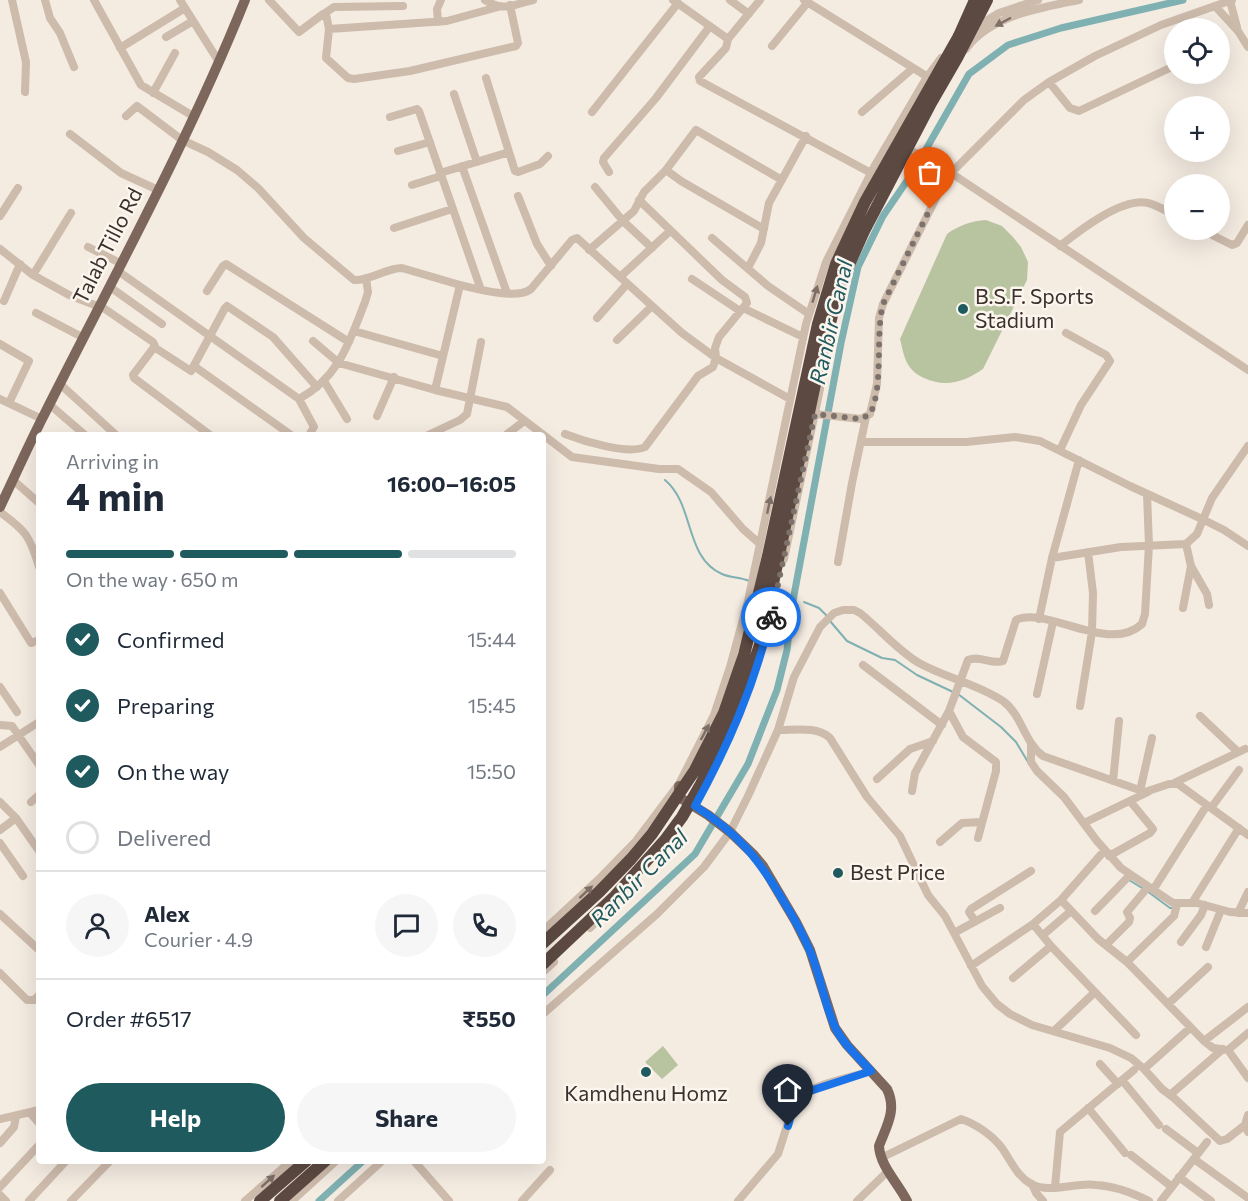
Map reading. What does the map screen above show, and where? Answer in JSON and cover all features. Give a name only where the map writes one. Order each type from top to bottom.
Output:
[{"type":"highway","points":[[546,940],[599,892],[652,834],[695,771],[724,713],[744,655],[816,335],[837,264],[862,209],[959,36],[975,0]]},
{"type":"highway","points":[[546,961],[615,896],[665,840],[690,804],[736,714],[760,645],[815,384],[839,287],[864,231],[986,0]]},
{"type":"highway","points":[[260,1201],[303,1164]]},
{"type":"highway","points":[[280,1201],[322,1164]]},
{"type":"main road","name":"Talab Tillo Rd","points":[[0,507],[158,190],[219,62],[245,0]]},
{"type":"main road","points":[[679,784],[679,795],[682,799],[708,815],[753,854],[763,866],[796,922],[814,960],[835,1028],[886,1089],[892,1102],[891,1116],[879,1146],[881,1158],[907,1201]]},
{"type":"street","points":[[12,0],[26,62],[25,92]]},
{"type":"street","points":[[45,0],[50,18],[60,33],[74,67]]},
{"type":"street","points":[[269,0],[299,32],[329,9],[403,6]]},
{"type":"street","points":[[438,22],[437,9],[441,0]]},
{"type":"street","points":[[485,0],[498,7]]},
{"type":"street","points":[[329,29],[438,22],[459,19],[498,7],[533,0]]},
{"type":"street","points":[[730,0],[749,14]]},
{"type":"street","points":[[760,0],[728,39],[726,48],[699,77],[699,80],[871,173]]},
{"type":"street","points":[[546,969],[620,898],[667,846],[695,806],[737,725],[761,658],[819,412],[834,319],[853,265],[965,51],[986,0]]},
{"type":"street","points":[[546,929],[600,879],[636,841],[679,784],[714,715],[748,601],[809,314],[826,262],[871,173],[927,77],[952,46],[976,27],[999,14],[1038,0]]},
{"type":"street","points":[[965,51],[979,36],[1006,20],[1032,10],[1079,0]]},
{"type":"street","points":[[96,1],[139,83],[193,117]]},
{"type":"street","points":[[772,46],[806,1],[945,89]]},
{"type":"street","points":[[819,412],[861,419],[873,410],[877,384],[879,318],[883,304],[941,188],[951,173],[1024,100],[1049,82],[1095,56],[1161,25],[1215,6],[1231,1],[1238,31]]},
{"type":"street","points":[[592,112],[676,2],[728,39]]},
{"type":"street","points":[[120,48],[182,4],[219,62]]},
{"type":"street","points":[[325,13],[329,29],[326,58],[348,78],[354,79],[410,71],[516,46],[518,43],[510,5]]},
{"type":"street","points":[[1215,6],[1238,31],[1248,48]]},
{"type":"street","points":[[166,36],[193,21]]},
{"type":"street","points":[[609,172],[603,162],[604,158],[656,98],[710,26]]},
{"type":"street","points":[[153,93],[175,53]]},
{"type":"street","points":[[862,112],[912,69]]},
{"type":"street","points":[[1049,82],[1070,108],[1079,111],[1164,71]]},
{"type":"street","points":[[486,78],[516,172],[540,164],[548,156]]},
{"type":"street","points":[[454,94],[477,162]]},
{"type":"street","points":[[126,116],[137,106],[182,140],[208,152],[237,170],[304,238],[347,275],[367,284],[393,269],[402,268],[459,291],[481,290],[507,293],[529,291],[573,238],[578,239],[682,333],[716,358],[790,399]]},
{"type":"street","points":[[390,117],[418,109],[481,290]]},
{"type":"street","points":[[589,250],[635,210],[639,200],[666,170],[696,130],[782,180]]},
{"type":"street","points":[[70,134],[121,173],[158,190]]},
{"type":"street","points":[[748,268],[761,243],[769,203],[806,136]]},
{"type":"street","points":[[398,151],[430,142]]},
{"type":"street","points":[[412,185],[462,166],[509,152]]},
{"type":"street","points":[[913,152],[951,173],[1248,370]]},
{"type":"street","points":[[462,166],[507,293]]},
{"type":"street","points":[[666,170],[764,229]]},
{"type":"street","points":[[595,187],[623,221],[652,248]]},
{"type":"street","points":[[0,216],[18,188]]},
{"type":"street","points":[[518,196],[534,237],[550,266]]},
{"type":"street","points":[[565,434],[597,445],[642,448],[698,376],[712,368],[719,337],[747,303],[747,299],[722,280],[639,200]]},
{"type":"street","points":[[1060,246],[1094,221],[1128,205],[1148,203],[1164,210]]},
{"type":"street","points":[[394,228],[452,209]]},
{"type":"street","points":[[33,274],[71,213]]},
{"type":"street","points":[[1222,240],[1232,245],[1237,243],[1248,225]]},
{"type":"street","points":[[597,318],[624,280],[670,231]]},
{"type":"street","points":[[712,238],[792,304],[809,314]]},
{"type":"street","points":[[88,247],[120,267],[299,399],[314,427],[311,432]]},
{"type":"street","points":[[0,249],[33,274],[69,295],[100,307],[153,342],[154,347],[191,371],[225,308],[229,307],[282,345],[321,384],[347,418]]},
{"type":"street","points":[[4,301],[20,264]]},
{"type":"street","points":[[207,291],[226,264],[349,342]]},
{"type":"street","points":[[692,279],[741,310],[803,337]]},
{"type":"street","points":[[299,399],[321,384],[339,363],[365,302],[367,284]]},
{"type":"street","points":[[110,287],[162,324]]},
{"type":"street","points":[[435,390],[459,291]]},
{"type":"street","points":[[618,340],[652,306]]},
{"type":"street","points":[[36,313],[84,338]]},
{"type":"street","points":[[354,331],[443,356]]},
{"type":"street","points":[[1060,450],[1081,405],[1110,361],[1106,355],[1066,333]]},
{"type":"street","points":[[314,341],[339,363],[435,390],[507,406],[540,432]]},
{"type":"street","points":[[434,432],[466,414],[481,342]]},
{"type":"street","points":[[0,344],[29,361],[4,401],[42,419]]},
{"type":"street","points":[[154,347],[133,375],[134,378],[206,432]]},
{"type":"street","points":[[194,366],[287,432]]},
{"type":"street","points":[[377,416],[394,377]]},
{"type":"street","points":[[60,384],[113,432]]},
{"type":"street","points":[[49,405],[81,432]]},
{"type":"street","points":[[838,562],[866,417]]},
{"type":"street","points":[[510,432],[524,420]]},
{"type":"street","points":[[546,436],[576,458],[659,469],[678,469],[711,492],[743,529],[760,544]]},
{"type":"street","points":[[861,442],[966,442],[1015,436],[1040,441],[1202,519],[1248,546]]},
{"type":"street","points":[[1052,558],[1149,545],[1186,543],[1197,534],[1214,495],[1247,448]]},
{"type":"street","points":[[1039,619],[1052,558],[1079,459]]},
{"type":"street","points":[[13,480],[36,500]]},
{"type":"street","points":[[912,791],[915,773],[949,711],[966,665],[971,658],[997,663],[1003,661],[1016,620],[1039,619],[1092,632],[1116,634],[1133,630],[1142,624],[1145,614],[1149,545],[1147,494]]},
{"type":"street","points":[[0,512],[18,525],[28,537],[36,559]]},
{"type":"street","points":[[1186,543],[1191,566],[1207,594],[1209,605]]},
{"type":"street","points":[[1080,706],[1092,632],[1093,593],[1089,552]]},
{"type":"street","points":[[1183,608],[1191,566]]},
{"type":"street","points":[[0,593],[31,643],[36,641]]},
{"type":"street","points":[[546,1011],[704,867],[727,830],[778,730],[794,677],[820,627],[834,613],[854,610],[910,657],[959,683],[1004,702],[1015,714],[1031,744],[1039,753],[1051,760],[1145,792]]},
{"type":"street","points":[[1037,694],[1053,622]]},
{"type":"street","points":[[863,665],[942,725]]},
{"type":"street","points":[[0,687],[17,712]]},
{"type":"street","points":[[949,711],[963,737],[996,762],[996,771],[978,838]]},
{"type":"street","points":[[1084,823],[1145,792],[1174,783],[1241,750],[1200,716]]},
{"type":"street","points":[[1113,781],[1119,721]]},
{"type":"street","points":[[0,747],[36,724]]},
{"type":"street","points":[[0,725],[12,726],[36,761]]},
{"type":"street","points":[[778,730],[818,731],[830,738],[867,797],[900,836],[928,895],[945,916],[971,966],[990,996],[1004,1010],[1020,1020],[1122,1053],[1144,1069],[1162,1089],[1220,1141],[1227,1139],[1247,1121]]},
{"type":"street","points":[[1145,792],[1152,738]]},
{"type":"street","points":[[877,779],[906,751],[914,746],[933,741]]},
{"type":"street","points":[[1031,744],[1030,756],[1037,771],[1064,797],[1104,853],[1128,877],[1177,906],[1192,903],[1219,913],[1243,913],[1248,892]]},
{"type":"street","points":[[1106,945],[1129,922],[1127,912],[1148,889],[1209,806],[1239,770]]},
{"type":"street","points":[[1174,783],[1244,830],[1192,903]]},
{"type":"street","points":[[31,802],[36,798]]},
{"type":"street","points":[[971,966],[1034,924],[1061,900],[1104,853],[1153,829],[1130,801]]},
{"type":"street","points":[[0,802],[16,818],[36,847]]},
{"type":"street","points":[[0,830],[16,818]]},
{"type":"street","points":[[940,842],[962,823],[982,822]]},
{"type":"street","points":[[0,843],[23,876]]},
{"type":"street","points":[[975,921],[969,912],[971,909],[1031,871]]},
{"type":"street","points":[[1095,911],[1128,877]]},
{"type":"street","points":[[1061,900],[1106,945],[1127,962],[1204,1041],[1213,1048],[1225,1049],[1248,1078]]},
{"type":"street","points":[[1127,962],[1174,916],[1177,906]]},
{"type":"street","points":[[954,933],[1000,908]]},
{"type":"street","points":[[1181,942],[1204,908]]},
{"type":"street","points":[[1042,935],[1071,911]]},
{"type":"street","points":[[1206,947],[1219,913]]},
{"type":"street","points":[[0,914],[36,947]]},
{"type":"street","points":[[1034,924],[1051,946],[1136,1035]]},
{"type":"street","points":[[1013,978],[1051,946]]},
{"type":"street","points":[[1168,1004],[1208,967]]},
{"type":"street","points":[[0,973],[27,1000],[36,998]]},
{"type":"street","points":[[1054,1031],[1095,992]]},
{"type":"street","points":[[1204,1041],[1248,1007]]},
{"type":"street","points":[[1144,1069],[1190,1028]]},
{"type":"street","points":[[1170,1095],[1248,1033]]},
{"type":"street","points":[[1100,1064],[1163,1127],[1248,1198]]},
{"type":"street","points":[[1055,1187],[1060,1132],[1134,1070]]},
{"type":"street","points":[[738,1201],[778,1154],[795,1101],[800,1096],[817,1088],[871,1071]]},
{"type":"street","points":[[1088,1108],[1128,1154],[1172,1186]]},
{"type":"street","points":[[0,1119],[36,1111]]},
{"type":"street","points":[[30,1113],[36,1120]]},
{"type":"street","points":[[0,1143],[14,1127],[16,1116]]},
{"type":"street","points":[[881,1158],[960,1119],[976,1126],[995,1140],[1017,1172],[1032,1184],[1043,1201]]},
{"type":"street","points":[[1161,1201],[1207,1142]]},
{"type":"street","points":[[0,1187],[36,1148]]},
{"type":"street","points":[[29,1201],[63,1164]]},
{"type":"street","points":[[72,1201],[107,1164]]},
{"type":"street","points":[[245,1201],[288,1164]]},
{"type":"street","points":[[292,1201],[333,1164]]},
{"type":"street","points":[[338,1201],[379,1164]]},
{"type":"street","points":[[417,1164],[448,1201]]},
{"type":"street","points":[[522,1201],[550,1170]]},
{"type":"street","points":[[856,1201],[888,1171]]},
{"type":"street","points":[[1179,1177],[1211,1201]]},
{"type":"street","points":[[1032,1184],[1055,1187],[1096,1185],[1132,1193],[1149,1201]]},
{"type":"street","points":[[0,1195],[6,1201]]},
{"type":"green space","name":"B.S.F. Sports Stadium","points":[[986,220],[1002,226],[1021,247],[1028,262],[1027,280],[983,369],[955,382],[932,381],[920,376],[910,368],[900,339],[947,234],[966,224]]},
{"type":"green space","points":[[663,1046],[678,1065],[662,1079],[645,1062]]},
{"type":"waterway","name":"Ranbir Canal","points":[[546,992],[695,854],[748,764],[777,690],[787,650],[792,606],[841,343],[858,267],[883,216],[913,172],[969,74],[1008,45],[1061,28],[1183,0]]},
{"type":"waterway","points":[[665,480],[675,491],[681,503],[701,556],[722,574],[749,581]]},
{"type":"waterway","points":[[804,602],[819,608],[827,616]]},
{"type":"waterway","points":[[830,621],[847,641],[882,658],[895,660],[917,675],[953,692]]},
{"type":"waterway","points":[[958,694],[1001,727],[1016,742],[1028,762]]},
{"type":"waterway","points":[[1129,880],[1142,888]]},
{"type":"waterway","points":[[1147,891],[1170,908],[1174,908]]},
{"type":"waterway","name":"Ranbir Canal","points":[[319,1201],[360,1164]]},
{"type":"way so far","points":[[771,617],[815,414],[861,419],[873,410],[879,356],[879,318],[888,292],[930,209]]},
{"type":"place","name":"B.S.F. Sports Stadium","points":[[963,309]]},
{"type":"place","name":"Best Price","points":[[838,873]]},
{"type":"place","name":"Kamdhenu Homz","points":[[646,1072]]},
{"type":"route","points":[[771,617],[761,658],[737,725],[695,806],[730,832],[763,866],[810,950],[835,1028],[871,1071],[804,1093],[795,1101],[788,1126]]}]
